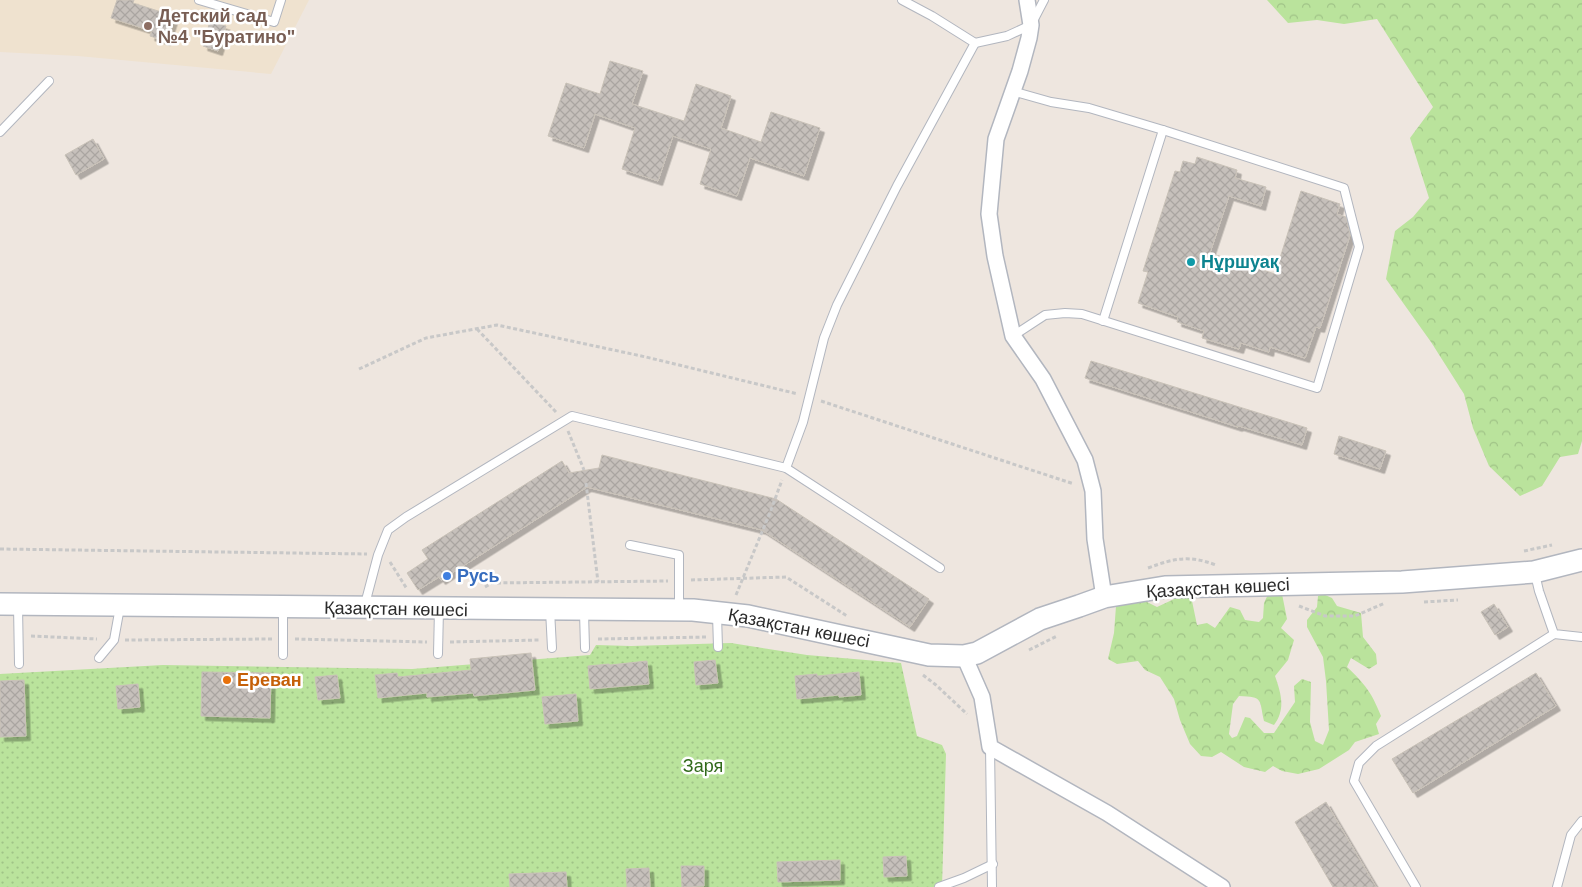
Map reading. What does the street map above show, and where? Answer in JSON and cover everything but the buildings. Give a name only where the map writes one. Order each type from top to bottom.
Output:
[{"type":"street","points":[[1027,0],[1031,24],[1029,38],[996,139],[990,214],[995,256],[1013,336],[1043,380],[1086,460],[1093,490],[1095,539],[1104,597]]},
{"type":"street","name":"Қазақстан көшесі","points":[[9,604],[364,609],[679,610],[748,616],[929,654],[964,656],[978,653],[1040,619],[1104,597],[1165,587],[1402,582],[1534,572],[1582,560]]},
{"type":"street","points":[[964,656],[982,697],[990,747],[1107,813],[1222,887]]},
{"type":"lane","points":[[199,0],[274,22],[281,0]]},
{"type":"lane","points":[[902,0],[975,43],[1007,36],[1031,24],[1044,0]]},
{"type":"lane","points":[[786,468],[803,422],[824,338],[837,305],[897,186],[975,43]]},
{"type":"lane","points":[[0,132],[48,81]]},
{"type":"lane","points":[[1012,91],[1051,102],[1089,108],[1344,188],[1359,247],[1317,388],[1082,314],[1065,312],[1045,315],[1013,336]]},
{"type":"lane","points":[[1103,321],[1163,130]]},
{"type":"lane","points":[[364,609],[378,555],[388,530],[572,416],[786,468],[940,568]]},
{"type":"lane","points":[[630,545],[679,555],[679,610]]},
{"type":"lane","points":[[1534,572],[1554,634]]},
{"type":"lane","points":[[9,604],[18,635],[20,664]]},
{"type":"lane","points":[[99,658],[114,640],[120,605]]},
{"type":"lane","points":[[283,607],[283,655]]},
{"type":"lane","points":[[438,654],[439,609]]},
{"type":"lane","points":[[550,610],[551,644]]},
{"type":"lane","points":[[584,610],[585,648]]},
{"type":"lane","points":[[718,648],[718,637],[723,613]]},
{"type":"lane","points":[[1416,887],[1354,781],[1358,763],[1376,746],[1554,634],[1582,637]]},
{"type":"lane","points":[[990,747],[992,887]]},
{"type":"lane","points":[[1557,887],[1571,835],[1582,821]]},
{"type":"lane","points":[[939,887],[964,878],[993,864]]},
{"type":"path","points":[[359,369],[426,338],[498,325],[646,357],[810,398],[1093,490]]},
{"type":"path","points":[[477,329],[564,421],[584,470]]},
{"type":"path","points":[[723,613],[771,510],[786,468]]},
{"type":"path","points":[[586,483],[598,582]]},
{"type":"path","points":[[0,550],[378,555]]},
{"type":"path","points":[[1420,602],[1464,599]]},
{"type":"path","points":[[1298,606],[1325,616],[1356,616],[1386,603]]},
{"type":"path","points":[[18,635],[114,640],[283,639],[551,644]]},
{"type":"path","points":[[1026,652],[1058,636]]},
{"type":"path","points":[[585,639],[718,637]]},
{"type":"path","points":[[921,674],[936,685],[972,719]]},
{"type":"shaded area","name":"Детский сад №4 \"Буратино\"","points":[[0,0],[309,0],[271,74],[78,56],[0,52]]},
{"type":"green space","points":[[1267,0],[1582,0],[1582,441],[1578,454],[1560,457],[1542,486],[1520,496],[1489,466],[1473,428],[1464,394],[1431,342],[1386,279],[1395,231],[1413,217],[1429,198],[1410,138],[1433,107],[1377,19],[1344,24],[1317,20],[1288,23]]},
{"type":"green space","points":[[1271,588],[1281,589],[1287,619],[1281,628],[1294,640],[1288,660],[1275,676],[1281,701],[1280,713],[1274,725],[1264,721],[1257,699],[1239,696],[1233,704],[1229,734],[1232,738],[1237,736],[1245,717],[1250,718],[1264,733],[1274,733],[1295,702],[1294,686],[1302,679],[1311,682],[1310,722],[1315,741],[1323,745],[1329,730],[1323,657],[1307,627],[1307,620],[1317,607],[1318,596],[1323,594],[1332,598],[1337,606],[1361,613],[1363,637],[1376,654],[1377,664],[1369,669],[1351,658],[1347,667],[1363,684],[1374,701],[1381,716],[1376,724],[1379,734],[1355,742],[1349,750],[1319,769],[1298,774],[1282,771],[1273,766],[1265,772],[1244,767],[1221,752],[1212,757],[1201,756],[1190,744],[1174,699],[1160,677],[1145,670],[1138,661],[1117,664],[1108,659],[1114,633],[1116,606],[1124,595],[1135,596],[1157,607],[1185,594],[1192,601],[1197,625],[1207,623],[1215,628],[1230,607],[1240,610],[1245,620],[1259,622],[1263,618],[1264,603]]},
{"type":"green space","name":"Заря","points":[[731,643],[807,655],[901,663],[917,736],[942,745],[946,754],[942,887],[0,887],[0,674],[163,665],[412,669],[590,655],[596,645],[631,646]]},
{"type":"place","name":"Детский сад №4 \"Буратино\"","points":[[148,26]]},
{"type":"place","name":"Нұршуақ","points":[[1191,262]]},
{"type":"place","name":"Русь","points":[[447,576]]},
{"type":"place","name":"Ереван","points":[[227,680]]}]
